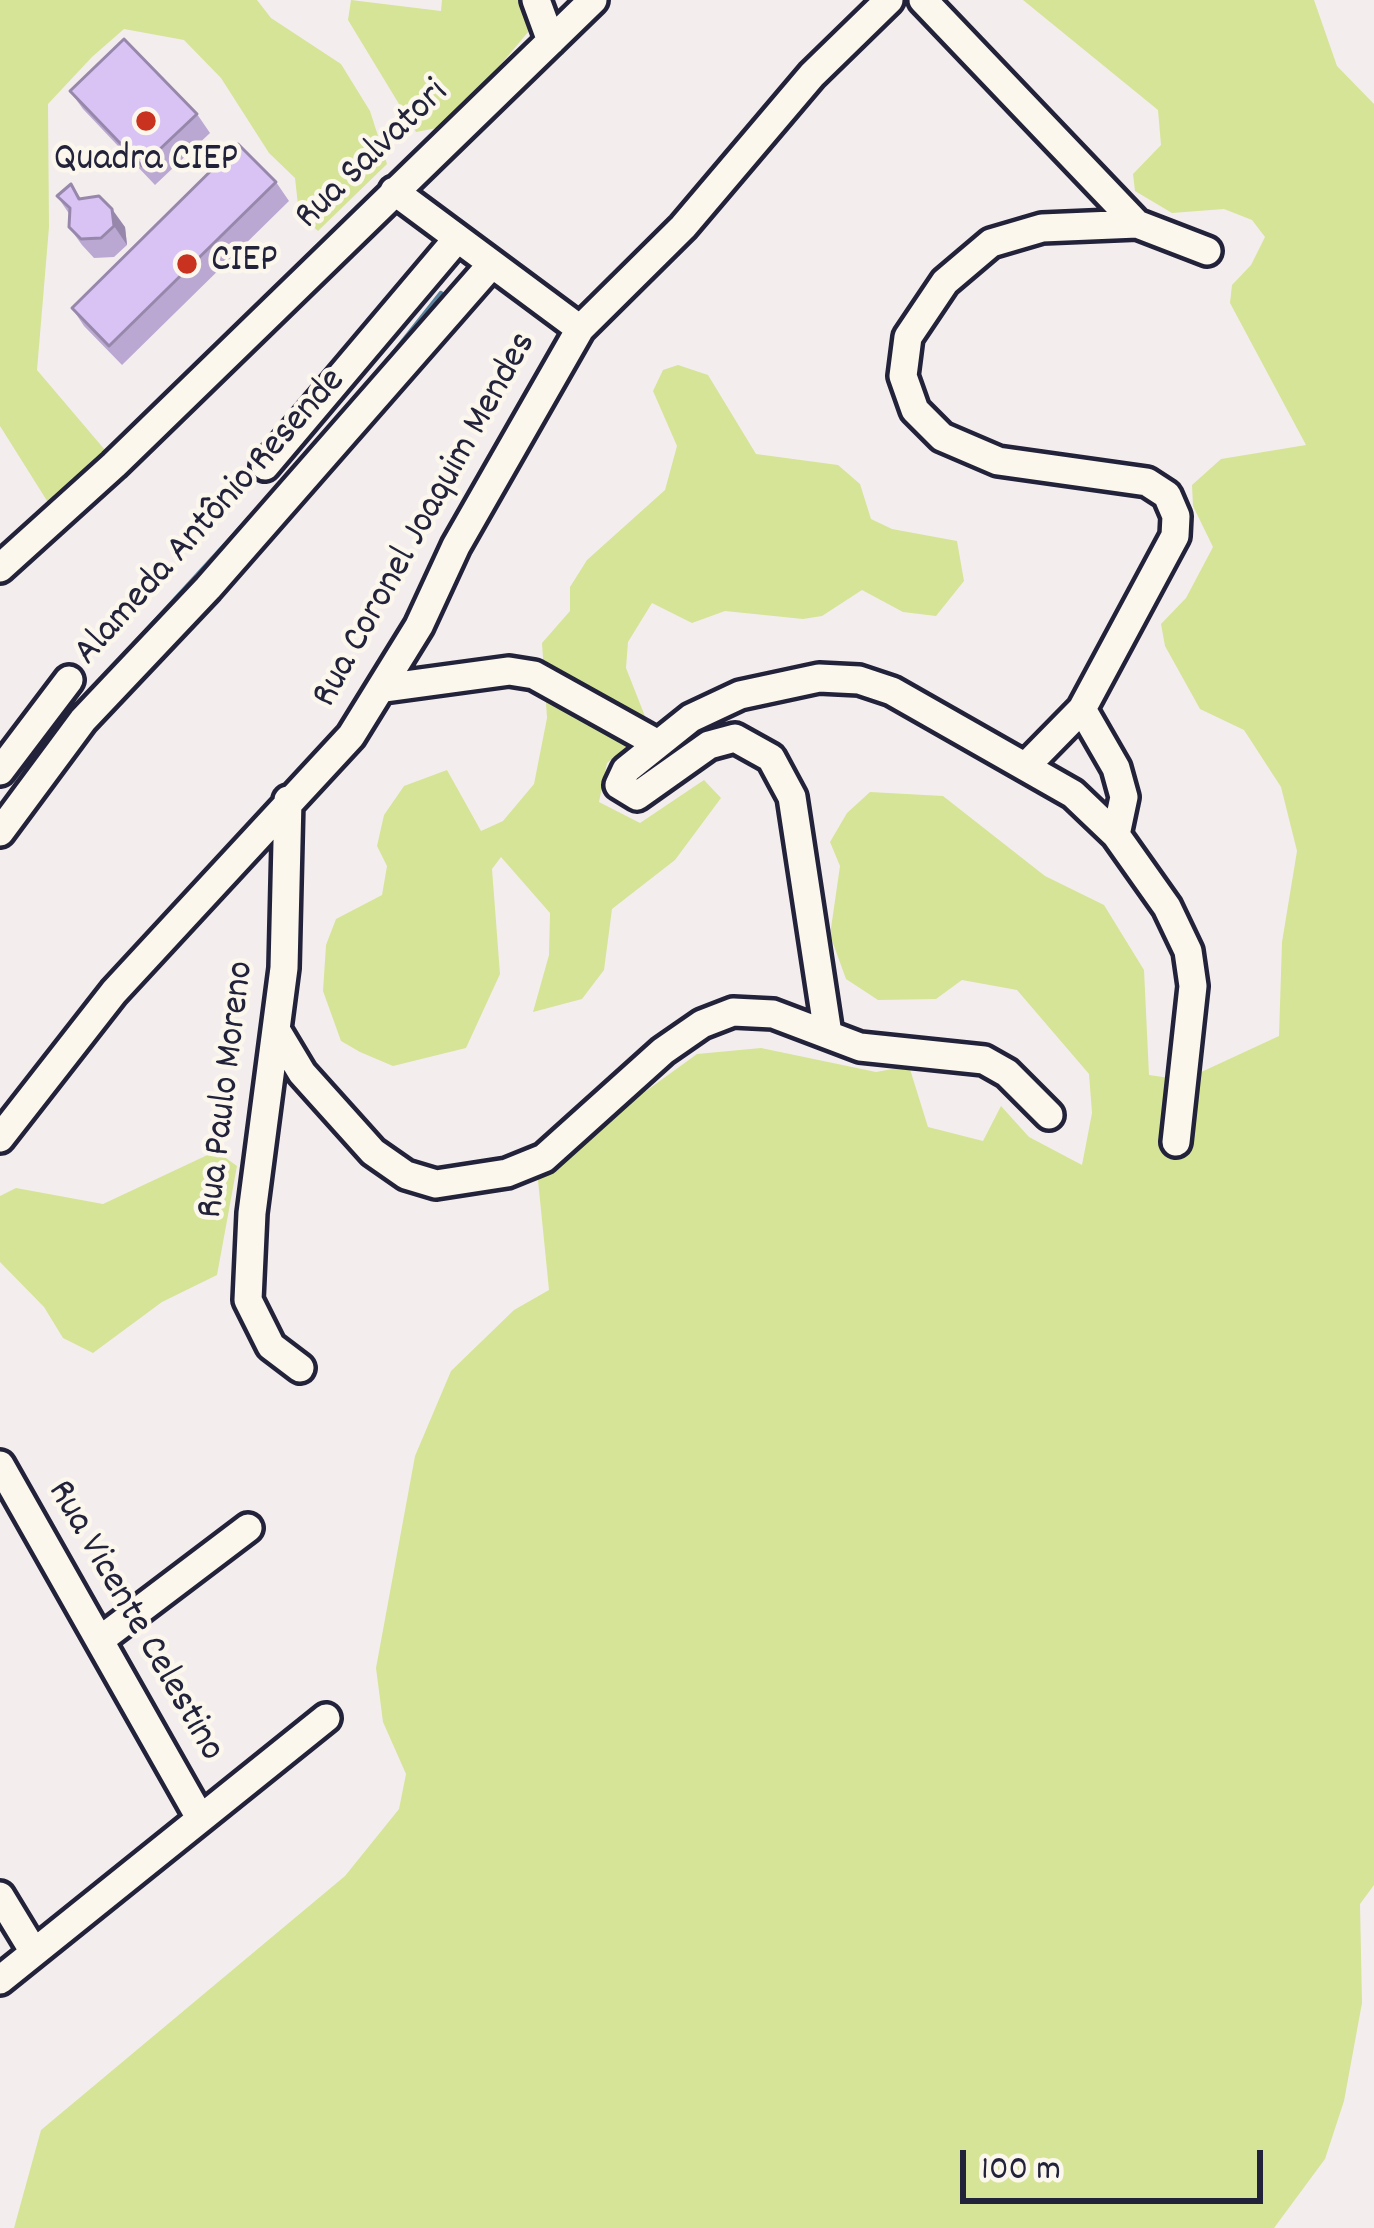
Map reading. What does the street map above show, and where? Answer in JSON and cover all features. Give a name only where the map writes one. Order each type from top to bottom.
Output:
[{"type":"street","points":[[536,0],[551,41]]},
{"type":"street","name":"Rua Salvatori","points":[[0,568],[593,0]]},
{"type":"street","name":"Rua Coronel Joaquim Mendes","points":[[0,1138],[114,992],[351,736],[384,688],[456,546],[580,329],[682,227],[812,75],[889,0]]},
{"type":"street","points":[[923,0],[1137,224]]},
{"type":"street","name":"Rua Coronel Joaquim Mendes","points":[[394,191],[580,329]]},
{"type":"street","points":[[1026,766],[1082,710],[1175,536],[1177,515],[1167,495],[1147,482],[998,461],[942,437],[915,410],[904,376],[908,337],[945,282],[991,244],[1042,228],[1137,224],[1207,250]]},
{"type":"street","name":"Alameda Antônio Resende","points":[[265,466],[458,239]]},
{"type":"street","name":"Alameda Antônio Resende","points":[[0,832],[82,720],[208,588],[491,265]]},
{"type":"street","points":[[384,688],[509,671],[534,676],[658,744]]},
{"type":"street","points":[[828,1034],[792,797],[771,758],[735,738],[710,745],[637,796],[622,791],[626,770],[692,718],[740,694],[820,678],[859,680],[892,691],[1073,794],[1116,835],[1167,907],[1188,951],[1193,986],[1176,1142]]},
{"type":"street","name":"Alameda Antônio Resende","points":[[0,771],[69,680]]},
{"type":"street","points":[[1082,710],[1116,768],[1124,797],[1116,835]]},
{"type":"street","name":"Rua Paulo Moreno","points":[[288,800],[278,1033],[252,1213],[248,1300],[257,1327],[271,1346],[300,1368]]},
{"type":"street","points":[[278,1033],[302,1073],[373,1152],[406,1175],[436,1184],[507,1173],[544,1158],[664,1052],[702,1024],[733,1012],[773,1014],[860,1047],[984,1060],[1007,1073],[1048,1115]]},
{"type":"street","name":"Rua Vicente Celestino","points":[[0,1466],[199,1816]]},
{"type":"street","points":[[100,1640],[248,1528]]},
{"type":"street","points":[[0,1980],[326,1718]]},
{"type":"street","points":[[0,1895],[34,1952]]},
{"type":"green space","points":[[0,0],[257,0],[271,18],[341,64],[370,111],[387,164],[318,231],[299,214],[295,178],[269,153],[221,78],[184,40],[124,29],[92,57],[48,104],[49,227],[37,370],[105,450],[49,504],[0,426]]},
{"type":"green space","points":[[351,0],[441,11],[442,0],[526,0],[534,9],[529,31],[458,115],[442,127],[416,132],[348,20]]},
{"type":"green space","points":[[1023,0],[1314,0],[1337,66],[1374,104],[1374,1885],[1360,1904],[1362,2003],[1344,2101],[1325,2159],[1274,2228],[14,2228],[41,2130],[345,1876],[399,1809],[406,1774],[383,1722],[376,1668],[415,1456],[451,1371],[514,1310],[549,1290],[537,1170],[697,1054],[761,1048],[876,1072],[909,1066],[928,1127],[983,1141],[1001,1106],[1029,1137],[1082,1165],[1092,1113],[1089,1074],[1017,990],[962,980],[936,999],[878,1000],[846,979],[830,935],[840,866],[830,842],[847,813],[870,792],[943,796],[1045,876],[1104,905],[1144,970],[1149,1075],[1184,1080],[1279,1036],[1282,942],[1297,851],[1281,787],[1244,730],[1200,709],[1165,646],[1161,624],[1186,598],[1213,547],[1193,506],[1192,485],[1221,459],[1306,445],[1230,303],[1232,285],[1251,265],[1265,237],[1252,220],[1224,209],[1172,213],[1135,191],[1133,174],[1161,145],[1158,110]]},
{"type":"green space","points":[[678,365],[708,375],[756,454],[838,465],[860,484],[871,519],[892,529],[957,541],[964,581],[936,616],[903,612],[862,590],[822,616],[803,619],[725,611],[692,623],[652,603],[628,642],[626,668],[650,729],[607,763],[599,802],[640,823],[704,780],[721,798],[675,860],[612,909],[604,970],[582,999],[533,1012],[549,955],[550,913],[501,857],[492,869],[500,974],[466,1048],[393,1066],[360,1052],[341,1041],[323,991],[326,945],[336,919],[382,895],[387,866],[377,846],[384,815],[404,786],[447,770],[481,831],[503,821],[534,784],[547,718],[542,643],[570,611],[570,587],[587,560],[665,490],[677,446],[653,391],[663,370]]},
{"type":"green space","points":[[216,1151],[237,1166],[217,1275],[162,1302],[93,1353],[63,1338],[44,1307],[0,1262],[0,1196],[16,1188],[103,1204]]},
{"type":"building","name":"Quadra CIEP","points":[[124,39],[197,114],[142,166],[70,91]]},
{"type":"building","points":[[238,144],[276,182],[109,346],[72,308]]},
{"type":"building","points":[[71,184],[79,199],[99,196],[112,209],[114,226],[101,238],[81,239],[69,227],[70,208],[57,196]]},
{"type":"waterway","points":[[376,376],[441,294]]},
{"type":"waterway","points":[[91,692],[276,490]]},
{"type":"place","name":"Quadra CIEP","points":[[146,121]]},
{"type":"place","name":"CIEP","points":[[187,264]]}]
